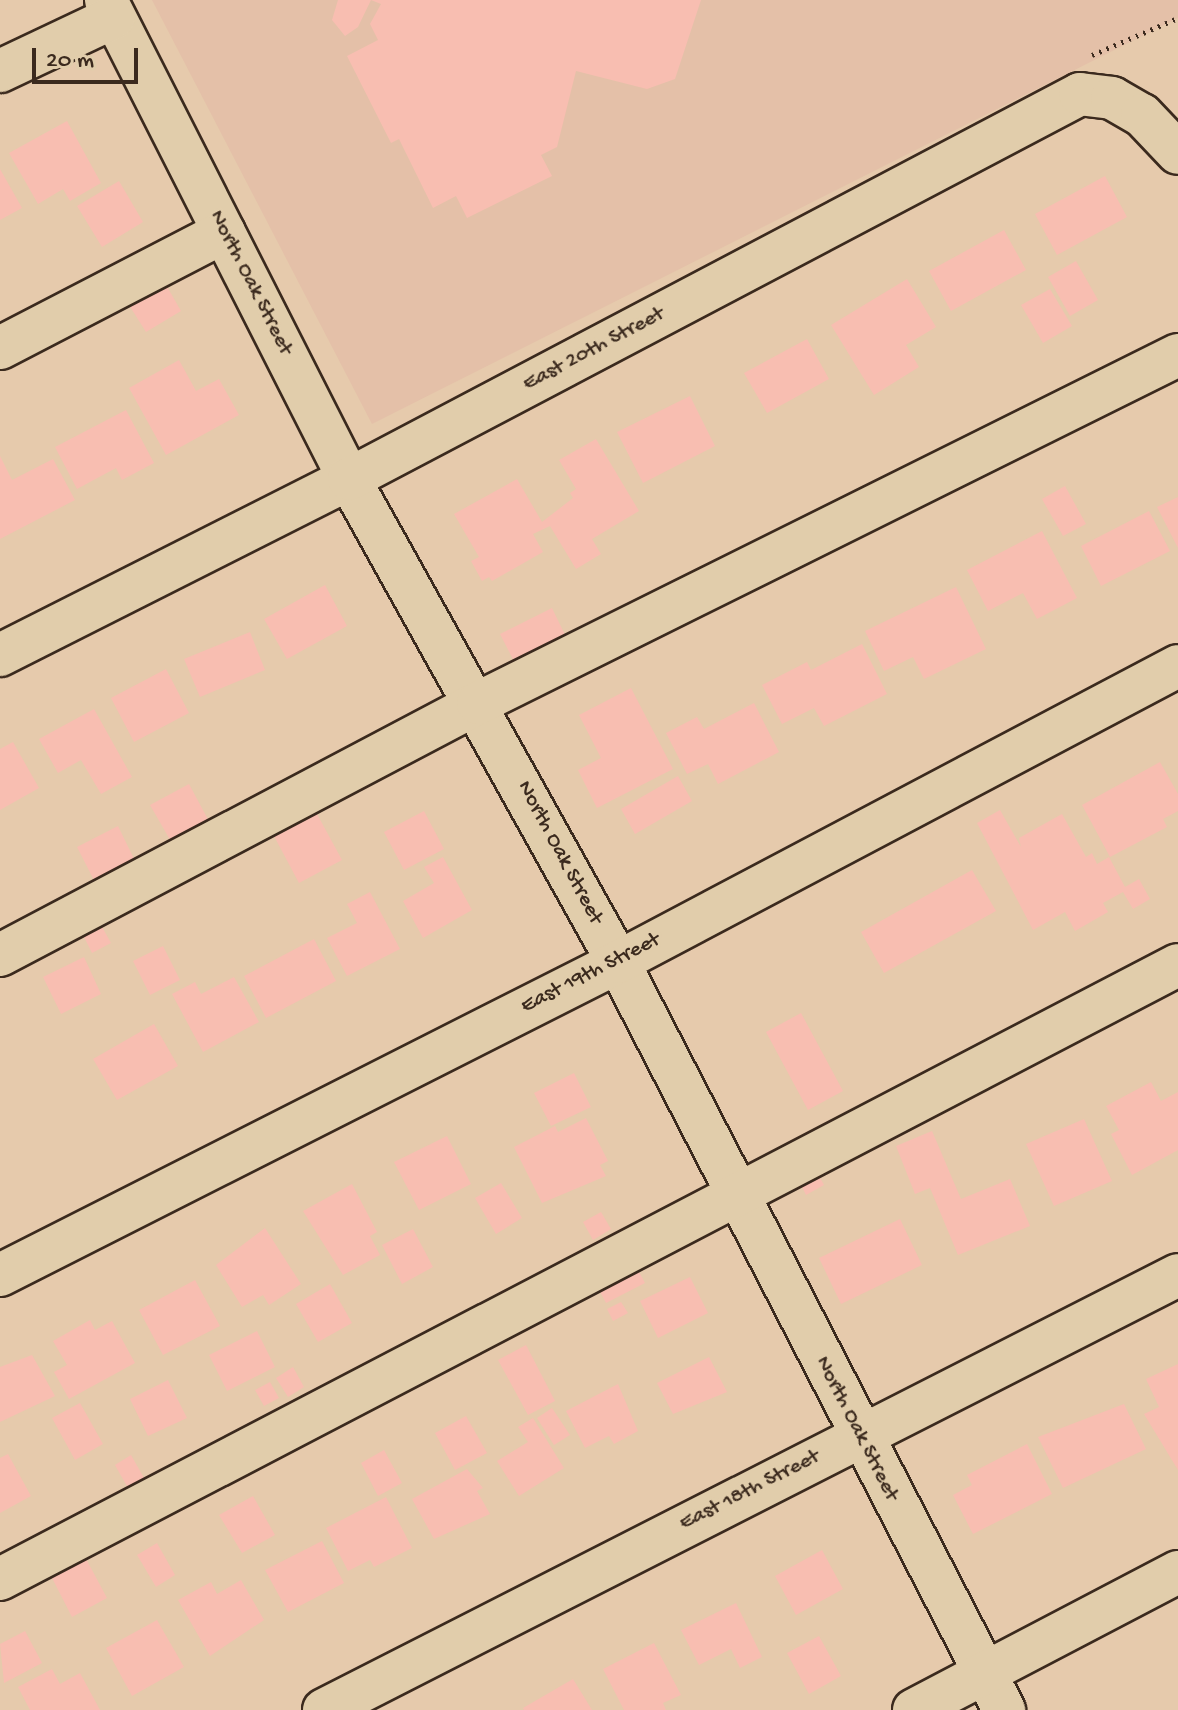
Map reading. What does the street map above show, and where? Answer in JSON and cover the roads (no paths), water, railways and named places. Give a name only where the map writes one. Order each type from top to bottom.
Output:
[{"type":"street","points":[[0,71],[110,8]]},
{"type":"street","name":"North Oak Street","points":[[110,8],[349,479],[478,703],[618,962],[739,1195],[858,1435],[1004,1710]]},
{"type":"street","name":"East 20th Street","points":[[0,655],[349,479],[1080,94],[1112,98],[1142,115],[1178,153]]},
{"type":"street","points":[[0,348],[224,232]]},
{"type":"street","points":[[0,955],[478,703],[1178,355]]},
{"type":"street","name":"East 19th Street","points":[[0,1275],[618,962],[1178,666]]},
{"type":"street","points":[[0,1579],[1178,965]]},
{"type":"street","name":"East 18th Street","points":[[324,1710],[858,1435],[1178,1275]]},
{"type":"street","points":[[914,1710],[1178,1572]]}]
